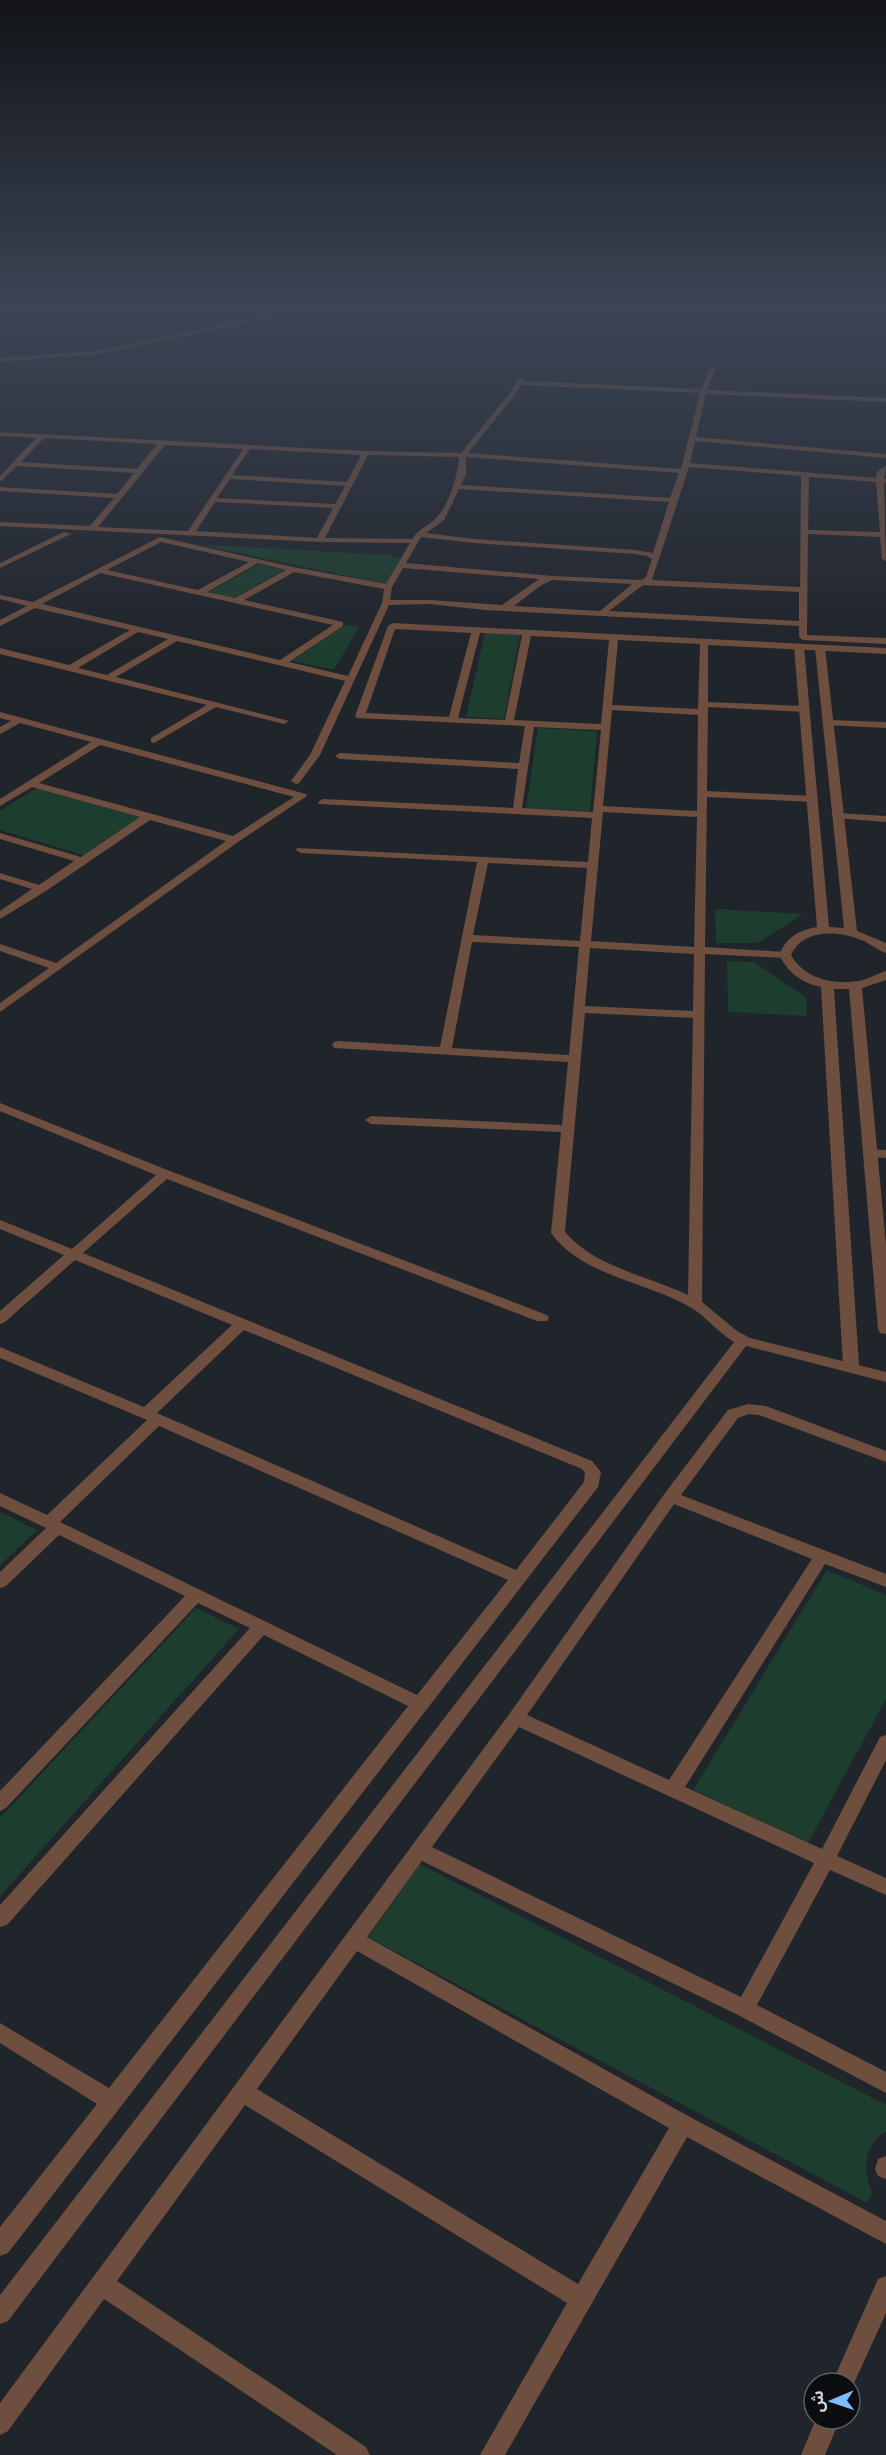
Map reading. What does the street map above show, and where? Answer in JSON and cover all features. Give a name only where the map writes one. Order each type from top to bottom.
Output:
[{"type":"street","points":[[296,781],[315,755],[386,603],[388,587],[417,537],[441,518],[462,475],[463,455],[487,424]]},
{"type":"street","points":[[603,612],[637,584],[650,578],[697,424]]},
{"type":"street","points":[[0,434],[366,453],[463,455],[883,481]]},
{"type":"street","points":[[0,480],[42,436]]},
{"type":"street","points":[[693,440],[886,456]]},
{"type":"street","points":[[93,528],[163,442]]},
{"type":"street","points":[[190,534],[248,446]]},
{"type":"street","points":[[320,540],[366,453]]},
{"type":"street","points":[[15,465],[138,471]]},
{"type":"street","points":[[886,468],[880,474],[883,481],[886,560]]},
{"type":"street","points":[[805,475],[801,642],[804,709],[823,930]]},
{"type":"street","points":[[227,477],[350,484]]},
{"type":"street","points":[[457,487],[673,500]]},
{"type":"street","points":[[0,489],[118,496]]},
{"type":"street","points":[[211,500],[338,506]]},
{"type":"street","points":[[4,527],[93,528],[320,540],[417,537],[645,553],[655,558]]},
{"type":"street","points":[[4,527],[68,534],[410,550]]},
{"type":"street","points":[[805,532],[885,535]]},
{"type":"street","points":[[0,566],[68,534]]},
{"type":"street","points":[[0,623],[160,539],[293,569],[388,587]]},
{"type":"street","points":[[199,593],[256,561]]},
{"type":"street","points":[[401,565],[553,578],[803,590]]},
{"type":"street","points":[[237,602],[293,569]]},
{"type":"street","points":[[100,571],[340,624],[281,663]]},
{"type":"street","points":[[492,607],[515,604],[537,583],[553,578]]},
{"type":"street","points":[[519,609],[527,606],[533,600],[531,590]]},
{"type":"street","points":[[0,597],[350,679]]},
{"type":"street","points":[[585,612],[601,603],[622,597]]},
{"type":"street","points":[[386,603],[415,601],[519,609],[803,624]]},
{"type":"street","points":[[605,727],[360,716],[392,626],[704,642],[886,641]]},
{"type":"street","points":[[71,668],[139,628]]},
{"type":"street","points":[[453,720],[476,630]]},
{"type":"street","points":[[509,722],[527,633]]},
{"type":"street","points":[[614,637],[558,1233],[564,1243],[583,1255],[695,1304],[742,1341],[851,1365],[886,1377]]},
{"type":"street","points":[[109,677],[176,638]]},
{"type":"street","points":[[695,1304],[704,642]]},
{"type":"street","points":[[801,642],[820,648],[886,651]]},
{"type":"street","points":[[820,648],[851,933]]},
{"type":"street","points":[[0,651],[284,721]]},
{"type":"street","points":[[154,740],[215,704]]},
{"type":"street","points":[[607,707],[804,709]]},
{"type":"street","points":[[0,715],[302,796],[234,840],[0,1008]]},
{"type":"street","points":[[0,731],[19,720]]},
{"type":"street","points":[[829,723],[886,725]]},
{"type":"street","points":[[517,812],[530,724]]},
{"type":"street","points":[[0,803],[100,741]]},
{"type":"street","points":[[340,756],[523,766]]},
{"type":"street","points":[[32,784],[234,840]]},
{"type":"street","points":[[702,794],[812,799]]},
{"type":"street","points":[[323,802],[517,812],[702,814]]},
{"type":"street","points":[[0,916],[149,816]]},
{"type":"street","points":[[839,816],[886,819]]},
{"type":"street","points":[[0,836],[84,861]]},
{"type":"street","points":[[301,850],[592,865]]},
{"type":"street","points":[[445,1051],[483,860]]},
{"type":"street","points":[[0,876],[42,889]]},
{"type":"street","points":[[886,949],[870,938],[823,930],[799,937],[791,942],[785,955],[787,962],[802,975],[827,984],[855,986],[876,981],[886,975]]},
{"type":"street","points":[[467,938],[785,955]]},
{"type":"street","points":[[0,947],[57,967]]},
{"type":"street","points":[[827,984],[851,1365]]},
{"type":"street","points":[[855,986],[886,1329]]},
{"type":"street","points":[[578,1009],[700,1015]]},
{"type":"street","points":[[338,1045],[575,1059]]},
{"type":"street","points":[[0,1107],[165,1174],[542,1318]]},
{"type":"street","points":[[371,1120],[569,1129]]},
{"type":"street","points":[[869,1153],[886,1154]]},
{"type":"street","points":[[0,1319],[165,1174]]},
{"type":"street","points":[[0,1224],[587,1465],[593,1472],[592,1483],[113,2102],[0,2244]]},
{"type":"street","points":[[0,1582],[152,1416],[243,1323]]},
{"type":"street","points":[[0,2313],[742,1341]]},
{"type":"street","points":[[0,1352],[152,1416],[517,1577]]},
{"type":"street","points":[[0,2423],[516,1718],[671,1497],[730,1418],[743,1410],[761,1410],[886,1457]]},
{"type":"street","points":[[671,1497],[886,1581]]},
{"type":"street","points":[[0,1499],[420,1704]]},
{"type":"street","points":[[672,1791],[822,1556]]},
{"type":"street","points":[[0,1803],[197,1594]]},
{"type":"street","points":[[0,1918],[262,1626]]},
{"type":"street","points":[[516,1718],[886,1887]]},
{"type":"street","points":[[745,2009],[886,1742]]},
{"type":"street","points":[[419,1850],[745,2009],[886,2083]]},
{"type":"street","points":[[353,1939],[683,2124],[886,2233]]},
{"type":"street","points":[[0,2032],[113,2102]]},
{"type":"street","points":[[243,2092],[582,2299]]},
{"type":"street","points":[[492,2455],[683,2124]]},
{"type":"street","points":[[103,2285],[358,2455]]},
{"type":"street","points":[[849,2371],[886,2287]]},
{"type":"street","points":[[813,2455],[823,2431]]},
{"type":"green space","points":[[205,546],[389,555],[403,559],[390,585]]},
{"type":"green space","points":[[259,564],[284,570],[234,598],[209,592]]},
{"type":"green space","points":[[345,625],[359,627],[334,670],[292,661]]},
{"type":"green space","points":[[485,633],[520,635],[504,719],[466,717]]},
{"type":"green space","points":[[538,728],[597,731],[590,811],[526,808]]},
{"type":"green space","points":[[37,788],[140,817],[83,855],[0,830],[0,811]]},
{"type":"green space","points":[[715,909],[803,914],[758,943],[716,943]]},
{"type":"green space","points":[[727,961],[754,962],[806,997],[807,1016],[728,1012]]},
{"type":"green space","points":[[0,1512],[37,1530],[0,1565]]},
{"type":"green space","points":[[827,1570],[886,1595],[886,1699],[808,1843],[693,1790]]},
{"type":"green space","points":[[196,1608],[239,1629],[0,1896],[0,1818]]},
{"type":"green space","points":[[420,1864],[886,2105],[886,2131],[873,2143],[867,2158],[867,2175],[872,2193],[867,2203],[368,1937]]}]
